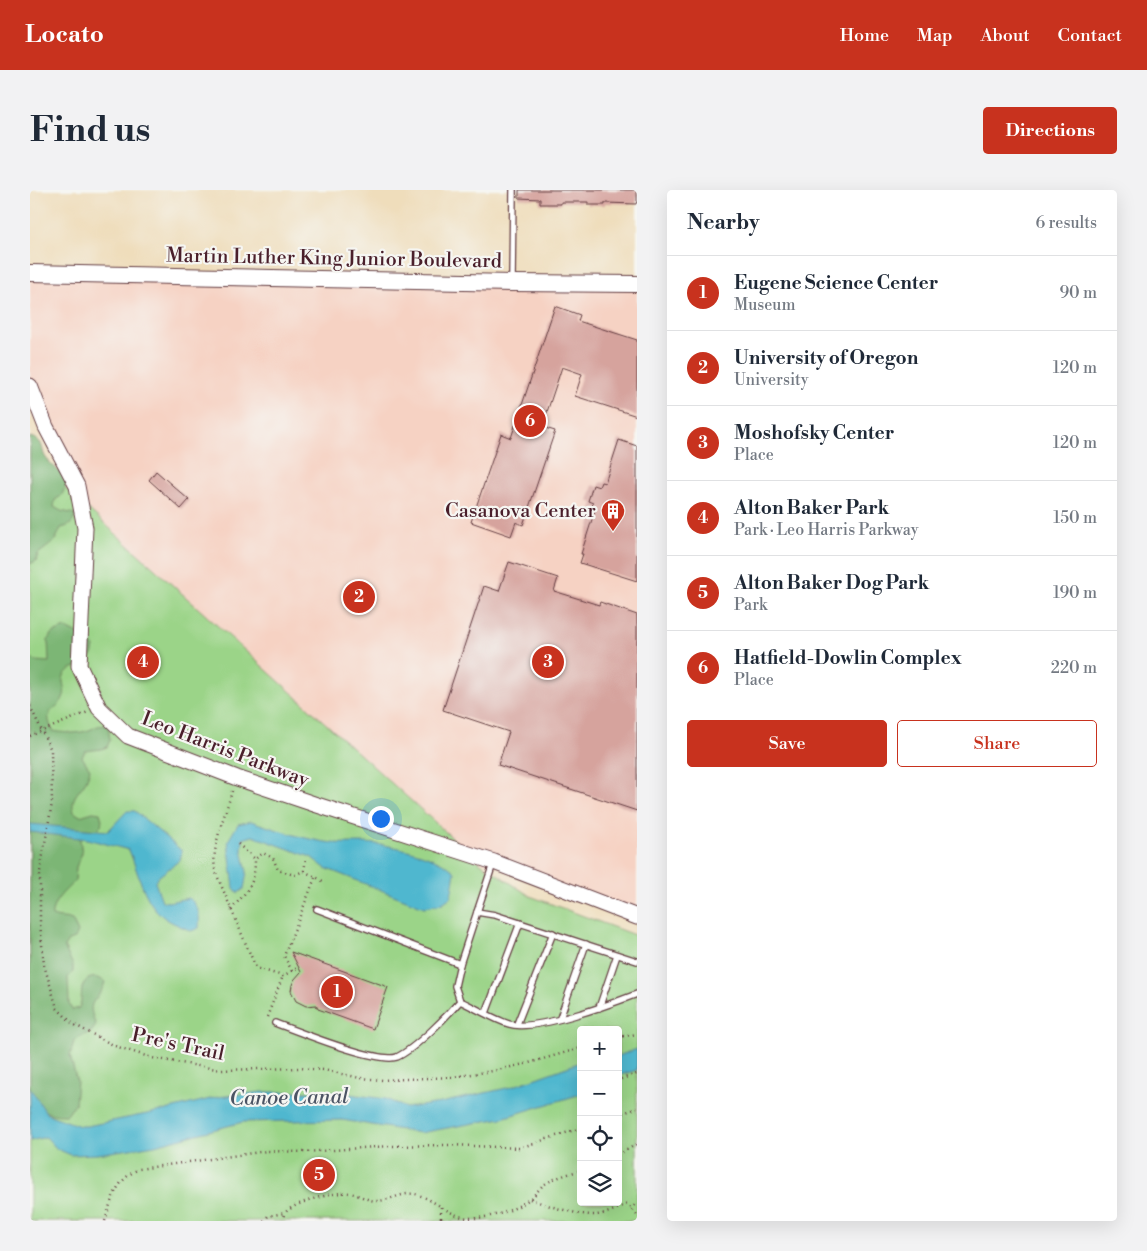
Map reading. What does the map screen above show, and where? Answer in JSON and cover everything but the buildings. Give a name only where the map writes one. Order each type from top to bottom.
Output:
[{"type":"main road","name":"Martin Luther King Junior Boulevard","points":[[30,274],[512,284],[637,284]]},
{"type":"street","name":"Leo Harris Parkway","points":[[30,386],[46,427],[76,486],[85,528],[78,666],[99,708],[128,736],[237,778],[494,862],[637,917]]},
{"type":"lane","points":[[512,284],[513,190]]},
{"type":"lane","points":[[494,862],[460,964],[455,986],[460,1001],[511,1024],[535,1024],[599,1008],[637,994]]},
{"type":"lane","points":[[317,909],[460,964]]},
{"type":"lane","points":[[477,912],[520,922],[637,961]]},
{"type":"lane","points":[[486,1013],[520,922]]},
{"type":"lane","points":[[517,1024],[553,934]]},
{"type":"lane","points":[[560,1018],[586,944]]},
{"type":"lane","points":[[599,1008],[617,955]]},
{"type":"lane","points":[[275,1023],[367,1055],[395,1058],[442,1021],[460,1001]]},
{"type":"path","name":"Pre's Trail","points":[[30,706],[51,750],[52,803],[40,872],[40,924],[44,965],[57,1008],[73,1024],[115,1046],[152,1058],[222,1070],[299,1068],[324,1070],[360,1078],[383,1080],[452,1077],[493,1071],[577,1049]]},
{"type":"path","points":[[30,736],[99,708]]},
{"type":"path","points":[[237,778],[215,850],[213,864],[256,968],[283,976]]},
{"type":"path","points":[[238,844],[255,858]]},
{"type":"path","points":[[255,858],[263,853],[274,858],[278,870],[294,875],[304,871]]},
{"type":"path","points":[[231,910],[252,884],[255,858]]},
{"type":"path","points":[[304,871],[306,858]]},
{"type":"path","points":[[304,871],[323,881]]},
{"type":"path","points":[[292,971],[284,956],[315,878]]},
{"type":"path","points":[[275,1023],[266,1019],[283,976],[299,968]]},
{"type":"path","points":[[622,1036],[637,1034]]},
{"type":"path","points":[[622,1079],[637,1074]]},
{"type":"path","points":[[622,1114],[637,1108]]},
{"type":"path","points":[[105,1221],[116,1191],[127,1175],[139,1169],[267,1151],[304,1152],[390,1146],[440,1145],[519,1148],[577,1129]]},
{"type":"path","points":[[622,1153],[637,1144]]},
{"type":"path","points":[[264,1221],[268,1216],[285,1212],[293,1206],[335,1193],[349,1193],[371,1201],[382,1201],[406,1194],[416,1194],[462,1217],[473,1219],[505,1213],[530,1198],[551,1180],[577,1171]]},
{"type":"path","points":[[530,1198],[573,1212],[596,1215],[614,1211],[627,1204],[637,1215]]},
{"type":"path","points":[[631,1210],[637,1202]]},
{"type":"path","points":[[441,1207],[441,1221]]},
{"type":"path","points":[[282,1221],[285,1212]]},
{"type":"shaded area","points":[[30,273],[637,284],[637,917],[128,736],[77,486],[30,386]]},
{"type":"green space","points":[[30,437],[41,443],[46,458],[68,483],[61,496],[55,500],[54,507],[61,511],[75,514],[71,524],[61,528],[55,541],[38,554],[36,561],[30,564]]},
{"type":"green space","points":[[30,446],[53,477],[479,862],[530,896],[637,936],[637,1221],[30,1221]]},
{"type":"green space","points":[[65,628],[91,640],[94,646],[93,653],[86,665],[74,668],[65,674],[63,678],[64,696],[49,714],[50,724],[53,731],[70,733],[90,730],[98,726],[108,726],[110,740],[107,747],[85,751],[82,757],[90,769],[86,781],[74,800],[74,812],[80,816],[93,812],[100,813],[101,826],[96,830],[81,834],[82,853],[76,867],[75,881],[60,897],[52,911],[52,916],[72,920],[78,932],[75,939],[68,941],[64,947],[73,965],[73,972],[68,977],[69,1004],[72,1010],[79,1008],[82,988],[88,979],[98,978],[105,982],[92,1005],[91,1010],[96,1025],[92,1031],[74,1041],[70,1056],[77,1082],[75,1104],[67,1115],[46,1112],[38,1107],[30,1098],[30,657],[35,661],[49,662],[48,640],[51,634]]},
{"type":"water","points":[[127,811],[135,811],[182,851],[180,860],[158,877],[155,882],[162,901],[168,902],[189,898],[195,904],[198,911],[199,928],[191,931],[175,924],[154,908],[145,893],[129,850],[87,839],[30,832],[30,824],[108,831]]},
{"type":"water","points":[[251,821],[312,840],[333,843],[386,845],[429,857],[448,866],[455,872],[451,897],[441,904],[424,907],[325,868],[311,857],[253,836],[243,839],[242,850],[247,872],[244,889],[238,893],[234,888],[228,841],[238,824]]},
{"type":"water","points":[[637,1049],[637,1070],[622,1075],[622,1055]]},
{"type":"water","name":"Canoe Canal","points":[[577,1063],[577,1095],[502,1118],[420,1133],[342,1120],[243,1122],[155,1145],[98,1154],[71,1155],[57,1149],[46,1137],[30,1141],[30,1088],[47,1114],[80,1126],[87,1126],[162,1111],[218,1097],[262,1092],[334,1092],[386,1099],[406,1108],[441,1103],[511,1087]]},
{"type":"place","name":"Hatfield-Dowlin Complex","points":[[530,421]]},
{"type":"place","name":"Casanova Center","points":[[613,532]]},
{"type":"place","name":"University of Oregon","points":[[359,597]]},
{"type":"place","name":"Alton Baker Park","points":[[143,662]]},
{"type":"place","name":"Moshofsky Center","points":[[548,662]]},
{"type":"place","name":"Eugene Science Center","points":[[337,992]]},
{"type":"place","name":"Alton Baker Dog Park","points":[[319,1175]]}]
